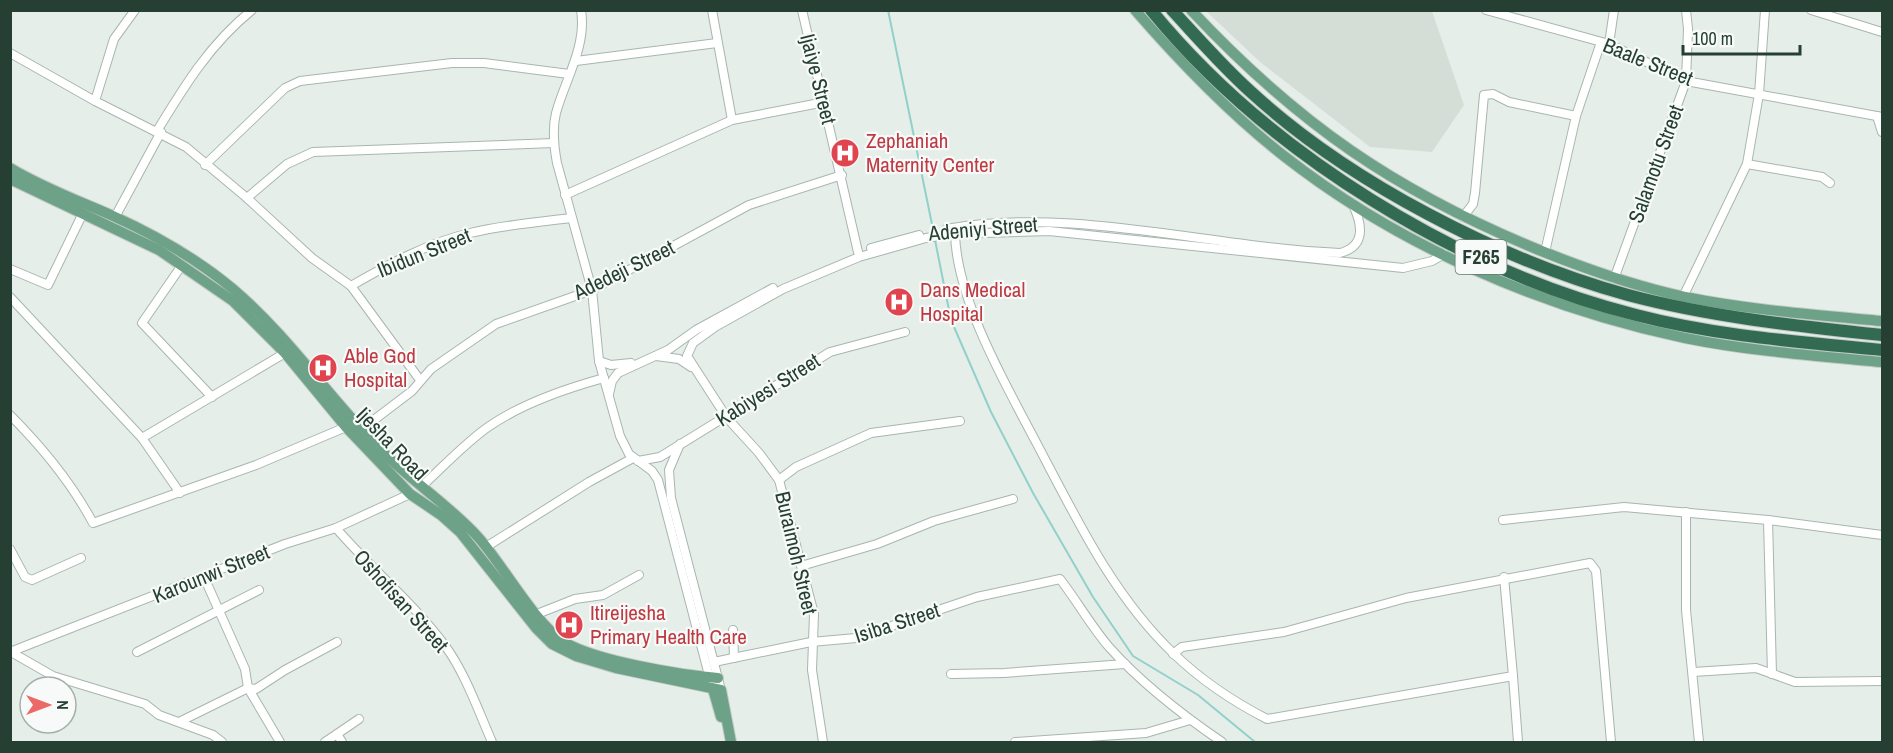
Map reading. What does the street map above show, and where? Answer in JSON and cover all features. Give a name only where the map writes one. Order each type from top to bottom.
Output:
[{"type":"highway","name":"F265","points":[[1151,10],[1198,62],[1244,105],[1330,173],[1378,204],[1489,261],[1596,303],[1663,322],[1725,333],[1882,350]]},
{"type":"highway","name":"F265","points":[[1172,10],[1251,93],[1296,129],[1381,187],[1495,245],[1598,286],[1656,302],[1730,317],[1882,335]]},
{"type":"main road","points":[[1135,10],[1203,84],[1285,157],[1352,203],[1444,254],[1555,301],[1651,330],[1758,349],[1882,362]]},
{"type":"main road","points":[[1191,10],[1228,50],[1308,121],[1401,185],[1463,217],[1614,279],[1683,297],[1882,321]]},
{"type":"main road","name":"Ijesha Road","points":[[10,168],[115,217],[204,273],[275,328],[362,429],[421,487],[457,516],[486,547],[550,630],[566,643],[617,664]]},
{"type":"main road","name":"Ijesha Road","points":[[10,179],[159,250],[182,265],[204,273],[285,353],[346,427],[410,494],[441,515],[465,538],[547,640],[569,654],[715,684]]},
{"type":"main road","points":[[715,684],[724,742]]},
{"type":"main road","points":[[715,684],[731,742]]},
{"type":"street","points":[[95,101],[114,39],[135,10]]},
{"type":"street","points":[[115,217],[196,67],[228,30],[252,10]]},
{"type":"street","points":[[581,10],[583,19],[576,61],[569,74],[555,115],[554,143],[565,195],[592,290],[599,361],[620,436],[635,460],[652,471],[658,480],[715,684]]},
{"type":"street","points":[[712,10],[732,120]]},
{"type":"street","name":"Ijaiye Street","points":[[802,10],[858,252]]},
{"type":"street","name":"Baale Street","points":[[1486,10],[1605,43],[1686,81],[1880,116]]},
{"type":"street","points":[[1545,252],[1576,116],[1605,43],[1614,10]]},
{"type":"street","name":"Salamotu Street","points":[[1614,279],[1686,81],[1688,30],[1686,10]]},
{"type":"street","points":[[1683,297],[1747,164],[1759,94],[1765,10]]},
{"type":"street","points":[[1812,10],[1882,32]]},
{"type":"street","points":[[576,61],[717,42]]},
{"type":"street","points":[[10,53],[95,101],[186,147],[247,198],[312,258],[351,286],[420,380]]},
{"type":"street","points":[[206,165],[285,88],[300,81],[452,63],[484,63],[569,74]]},
{"type":"street","points":[[1463,217],[1473,204],[1475,193],[1479,128],[1484,95],[1493,94],[1509,102],[1576,116]]},
{"type":"street","points":[[565,195],[732,120],[825,102]]},
{"type":"street","points":[[1880,116],[1882,132]]},
{"type":"street","points":[[247,198],[287,164],[313,152],[554,143]]},
{"type":"street","points":[[1747,164],[1822,177],[1830,183]]},
{"type":"street","name":"Adedeji Street","points":[[362,429],[412,391],[420,380],[451,353],[496,324],[592,290],[749,205],[842,175]]},
{"type":"street","name":"Adeniyi Street","points":[[609,394],[614,377],[640,361],[654,356],[761,294],[858,252],[1000,223],[1050,223],[1189,235],[1340,253],[1354,247],[1360,237],[1361,224],[1352,203]]},
{"type":"street","points":[[10,269],[48,285],[83,213]]},
{"type":"street","name":"Ibidun Street","points":[[351,286],[404,257],[452,238],[515,224],[571,218]]},
{"type":"street","name":"Adeniyi Street","points":[[952,232],[1049,231],[1403,268],[1432,261],[1444,254]]},
{"type":"street","points":[[952,232],[956,255],[971,304],[1003,379],[1100,562],[1173,654],[1211,685],[1267,719],[1513,676]]},
{"type":"street","name":"Adeniyi Street","points":[[693,369],[687,356],[689,348],[725,321],[783,289],[848,261],[904,241]]},
{"type":"street","points":[[182,265],[142,323],[212,397]]},
{"type":"street","points":[[10,297],[142,438],[180,493]]},
{"type":"street","name":"Kabiyesi Street","points":[[486,547],[589,482],[635,460],[656,458],[727,418],[830,352],[905,332]]},
{"type":"street","points":[[142,438],[285,353]]},
{"type":"street","points":[[654,356],[682,360],[693,369],[727,418]]},
{"type":"street","points":[[599,361],[621,366],[640,361]]},
{"type":"street","points":[[421,487],[474,438],[502,418],[553,394],[604,378]]},
{"type":"street","points":[[10,415],[56,464],[72,486],[93,523],[288,453],[346,427]]},
{"type":"street","name":"Buraimoh Street","points":[[727,418],[759,453],[779,480],[814,614],[811,642],[815,698],[823,742]]},
{"type":"street","points":[[779,480],[796,467],[871,433],[960,421]]},
{"type":"street","points":[[680,443],[669,470],[671,498],[714,662],[715,684]]},
{"type":"street","name":"Karounwi Street","points":[[11,652],[336,528],[410,494]]},
{"type":"street","points":[[801,566],[877,544],[934,521],[1012,499]]},
{"type":"street","points":[[1503,520],[1624,507],[1768,520],[1882,535]]},
{"type":"street","points":[[1686,512],[1685,575],[1699,742]]},
{"type":"street","points":[[1768,520],[1772,674]]},
{"type":"street","name":"Oshofisan Street","points":[[336,528],[424,620],[446,647],[460,669],[492,742]]},
{"type":"street","points":[[10,549],[25,577],[32,580],[81,558]]},
{"type":"street","points":[[1173,654],[1182,647],[1293,630],[1406,598],[1590,563],[1594,566],[1611,742]]},
{"type":"street","points":[[537,614],[574,599],[603,595],[639,575]]},
{"type":"street","points":[[204,577],[245,669],[249,688],[280,742]]},
{"type":"street","points":[[1504,578],[1518,742]]},
{"type":"street","name":"Isiba Street","points":[[714,662],[811,642],[856,638],[977,597],[1060,579],[1108,645],[1125,664]]},
{"type":"street","points":[[137,652],[196,623],[217,609],[259,590]]},
{"type":"street","points":[[733,630],[734,658]]},
{"type":"street","points":[[179,722],[249,688],[256,689],[285,669],[337,642]]},
{"type":"street","points":[[11,652],[53,676],[145,704],[159,715],[213,735],[222,742]]},
{"type":"street","points":[[951,674],[1004,673],[1125,664],[1190,720],[1222,742]]},
{"type":"street","points":[[1693,672],[1756,668],[1795,682],[1882,681]]},
{"type":"street","points":[[325,742],[359,718]]},
{"type":"street","points":[[1015,742],[1146,733],[1190,720]]},
{"type":"street","points":[[337,734],[342,742]]},
{"type":"shaded area","points":[[1206,11],[1432,11],[1464,105],[1432,152],[1370,147],[1260,62]]},
{"type":"waterway","points":[[888,10],[934,234]]},
{"type":"waterway","points":[[935,240],[951,320],[991,412],[1033,493],[1093,597],[1133,656],[1198,695],[1255,742]]},
{"type":"place","name":"Zephaniah Maternity Center","points":[[845,153]]},
{"type":"place","name":"Dans Medical Hospital","points":[[899,302]]},
{"type":"place","name":"Able God Hospital","points":[[323,368]]},
{"type":"place","name":"Itireijesha Primary Health Care","points":[[569,625]]}]
